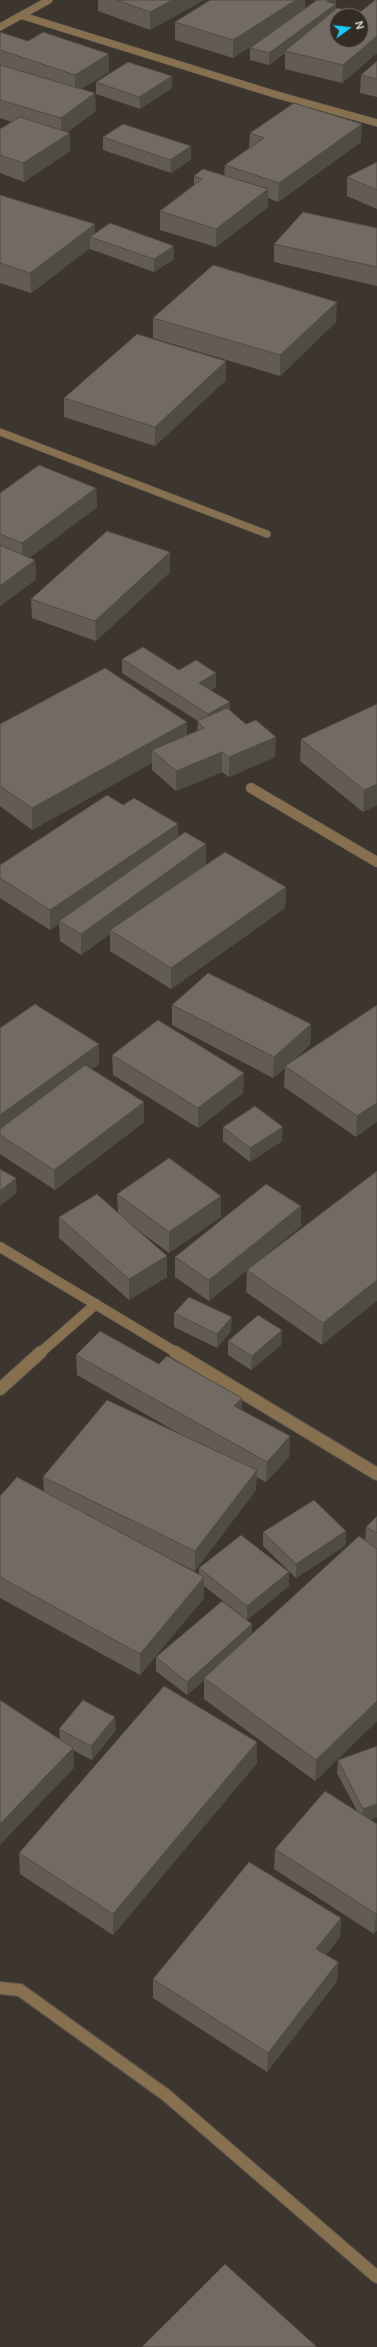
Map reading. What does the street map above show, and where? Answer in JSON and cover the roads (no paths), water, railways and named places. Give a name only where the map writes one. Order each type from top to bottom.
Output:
[{"type":"street","points":[[0,28],[49,0]]},
{"type":"street","points":[[23,16],[274,94],[377,123]]},
{"type":"street","points":[[0,432],[267,534]]},
{"type":"street","points":[[251,788],[377,862]]},
{"type":"street","points":[[0,1247],[377,1474]]},
{"type":"street","points":[[0,1389],[96,1304]]},
{"type":"street","points":[[0,1988],[20,1990],[166,2095],[377,2277]]}]
